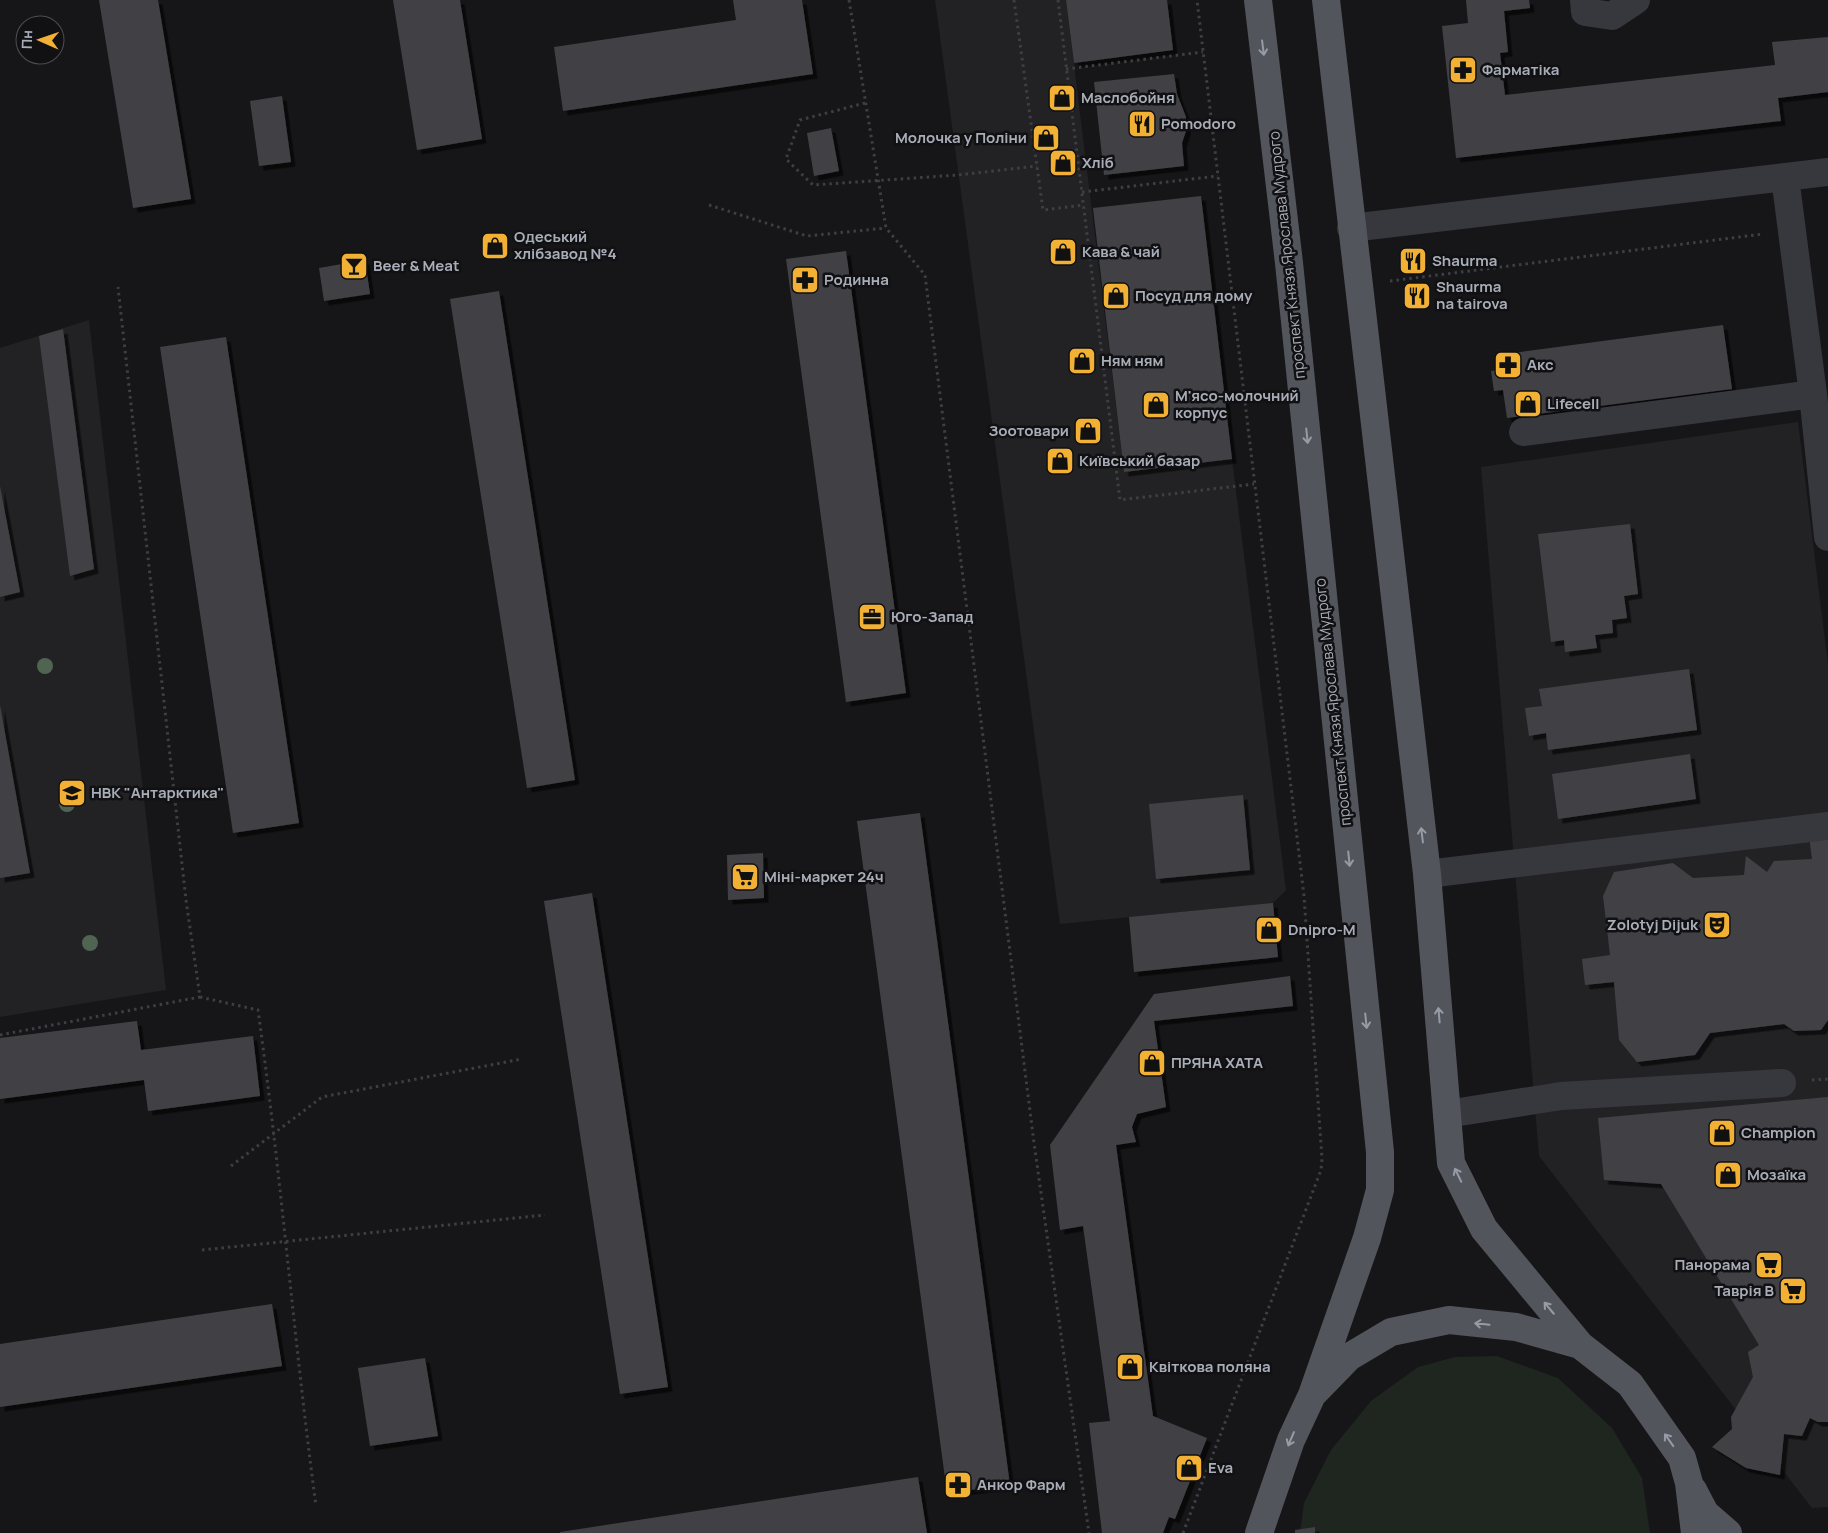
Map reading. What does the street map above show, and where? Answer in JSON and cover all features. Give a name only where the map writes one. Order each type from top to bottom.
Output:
[{"type":"main road","name":"проспект Князя Ярослава Мудрого","points":[[1258,0],[1289,263],[1380,1152],[1380,1190],[1367,1238],[1312,1395]]},
{"type":"main road","points":[[1326,0],[1427,874],[1452,1163],[1484,1229],[1580,1346],[1630,1384],[1682,1458],[1689,1483],[1695,1533]]},
{"type":"main road","points":[[1259,1533],[1291,1440],[1312,1395],[1349,1357],[1391,1332],[1449,1320],[1516,1328],[1580,1346]]},
{"type":"main road","points":[[1689,1483],[1705,1513],[1728,1533]]},
{"type":"lane","points":[[1584,0],[1585,12],[1612,16],[1636,0]]},
{"type":"lane","points":[[1351,228],[1828,172]]},
{"type":"lane","points":[[1785,177],[1813,394],[1828,537]]},
{"type":"lane","points":[[1523,432],[1813,394]]},
{"type":"lane","points":[[1427,874],[1828,826]]},
{"type":"lane","points":[[1447,1114],[1561,1096],[1782,1083]]},
{"type":"path","points":[[849,0],[886,228],[925,275],[1034,1143],[1089,1533]]},
{"type":"path","points":[[1014,0],[1043,210],[1084,205]]},
{"type":"path","points":[[1058,0],[1120,500],[1254,484]]},
{"type":"path","points":[[1183,1533],[1321,1170],[1322,1159],[1304,896],[1197,0]]},
{"type":"path","points":[[1066,69],[1203,52]]},
{"type":"path","points":[[865,102],[800,120],[786,159],[813,185],[958,175],[1037,166]]},
{"type":"path","points":[[1082,192],[1218,176]]},
{"type":"path","points":[[709,205],[807,236],[886,228]]},
{"type":"path","points":[[1359,285],[1792,231]]},
{"type":"path","points":[[118,287],[186,900],[200,997]]},
{"type":"path","points":[[0,1035],[200,997],[258,1010],[275,1133],[299,1380],[316,1506]]},
{"type":"path","points":[[231,1166],[322,1097],[522,1059]]},
{"type":"path","points":[[202,1250],[545,1215]]},
{"type":"shaded area","name":"Київський базар","points":[[935,0],[1066,0],[1124,471],[1232,459],[1286,890],[1273,903],[1060,924]]},
{"type":"shaded area","name":"НВК \"Антарктика\"","points":[[89,320],[166,990],[0,1017],[0,348]]},
{"type":"shaded area","points":[[1798,422],[1828,664],[1828,1507],[1812,1508],[1539,1156],[1481,467]]},
{"type":"shaded area","points":[[1497,1356],[1558,1378],[1612,1428],[1642,1478],[1650,1533],[1300,1533],[1304,1503],[1331,1450],[1371,1401],[1418,1367],[1455,1357]]},
{"type":"building","points":[[99,0],[158,0],[191,199],[133,208]]},
{"type":"building","points":[[393,0],[460,0],[482,139],[417,150]]},
{"type":"building","points":[[733,0],[802,0],[813,74],[563,111],[554,47],[736,20]]},
{"type":"building","points":[[1066,0],[1167,0],[1173,50],[1074,63]]},
{"type":"building","points":[[1466,0],[1529,0],[1530,8],[1504,11],[1508,52],[1500,53],[1505,95],[1775,65],[1772,42],[1828,37],[1828,92],[1778,98],[1781,121],[1456,158],[1442,26],[1468,23]]},
{"type":"building","name":"Pomodoro","points":[[1174,74],[1177,94],[1186,117],[1186,131],[1182,143],[1184,166],[1104,175],[1094,82]]},
{"type":"building","points":[[282,96],[291,162],[259,166],[250,101]]},
{"type":"building","points":[[831,128],[839,171],[814,176],[807,133]]},
{"type":"building","points":[[1201,196],[1232,459],[1124,472],[1093,208]]},
{"type":"building","points":[[846,251],[906,693],[846,702],[786,259]]},
{"type":"building","points":[[365,260],[370,294],[324,301],[319,268]]},
{"type":"building","points":[[499,291],[575,780],[527,788],[450,299]]},
{"type":"building","points":[[1723,325],[1732,389],[1507,418],[1503,390],[1494,391],[1491,371],[1500,370],[1498,355]]},
{"type":"building","points":[[63,329],[94,569],[70,576],[39,336]]},
{"type":"building","points":[[226,337],[299,823],[233,833],[160,347]]},
{"type":"building","points":[[0,486],[20,592],[0,597]]},
{"type":"building","points":[[1630,524],[1638,594],[1624,596],[1627,618],[1612,620],[1613,633],[1595,635],[1597,648],[1565,652],[1564,640],[1551,642],[1538,534]]},
{"type":"building","points":[[1689,669],[1697,730],[1548,750],[1546,733],[1529,736],[1525,708],[1542,706],[1539,689]]},
{"type":"building","points":[[0,705],[30,873],[0,878]]},
{"type":"building","points":[[1690,754],[1696,799],[1558,819],[1552,774]]},
{"type":"building","points":[[1243,795],[1250,870],[1156,879],[1149,804]]},
{"type":"building","points":[[920,813],[1010,1485],[947,1493],[857,821]]},
{"type":"building","name":"Zolotyj Dijuk","points":[[1828,833],[1828,1020],[1821,1030],[1794,1031],[1784,1024],[1710,1033],[1695,1055],[1637,1062],[1619,1040],[1614,982],[1585,985],[1582,959],[1610,955],[1603,896],[1614,872],[1673,863],[1693,878],[1744,875],[1746,856],[1767,872],[1774,861],[1812,859],[1809,836]]},
{"type":"building","name":"Міні-маркет 24ч","points":[[763,853],[764,898],[728,900],[727,855]]},
{"type":"building","points":[[592,893],[668,1387],[620,1394],[544,901]]},
{"type":"building","points":[[1273,903],[1278,957],[1134,972],[1129,917]]},
{"type":"building","points":[[1290,976],[1293,1006],[1154,1021],[1166,1107],[1137,1114],[1132,1127],[1136,1142],[1116,1145],[1153,1416],[1207,1438],[1175,1519],[1169,1517],[1163,1533],[1102,1533],[1089,1423],[1110,1421],[1083,1226],[1060,1230],[1050,1145],[1154,994]]},
{"type":"building","points":[[137,1021],[141,1050],[253,1036],[260,1096],[148,1111],[144,1080],[0,1099],[0,1038]]},
{"type":"building","name":"Панорама","points":[[1828,1097],[1828,1422],[1818,1422],[1810,1418],[1802,1436],[1784,1434],[1780,1475],[1746,1468],[1712,1447],[1732,1429],[1731,1417],[1753,1377],[1748,1352],[1759,1345],[1661,1184],[1604,1180],[1598,1118]]},
{"type":"building","points":[[272,1304],[282,1366],[0,1407],[0,1344]]},
{"type":"building","points":[[425,1358],[438,1436],[370,1446],[358,1368]]},
{"type":"building","points":[[918,1477],[927,1533],[560,1533],[560,1532]]},
{"type":"building","points":[[1315,1527],[1315,1533],[1295,1533],[1295,1530]]},
{"type":"place","name":"Фарматіка","points":[[1463,70]]},
{"type":"place","name":"Маслобойня","points":[[1062,98]]},
{"type":"place","name":"Pomodoro","points":[[1142,124]]},
{"type":"place","name":"Молочка у Поліни","points":[[1046,138]]},
{"type":"place","name":"Хліб","points":[[1063,163]]},
{"type":"place","name":"Одеський хлібзавод №4","points":[[495,246]]},
{"type":"place","name":"Кава & чай","points":[[1063,252]]},
{"type":"place","name":"Shaurma","points":[[1413,261]]},
{"type":"place","name":"Beer & Meat","points":[[354,266]]},
{"type":"place","name":"Родинна","points":[[805,280]]},
{"type":"place","name":"Посуд для дому","points":[[1116,296]]},
{"type":"place","name":"Shaurma na tairova","points":[[1417,296]]},
{"type":"place","name":"Ням ням","points":[[1082,361]]},
{"type":"place","name":"Акс","points":[[1508,365]]},
{"type":"place","name":"Lifecell","points":[[1528,404]]},
{"type":"place","name":"М'ясо-молочний корпус","points":[[1156,405]]},
{"type":"place","name":"Зоотовари","points":[[1088,431]]},
{"type":"place","name":"Київський базар","points":[[1060,461]]},
{"type":"place","name":"Юго-Запад","points":[[872,617]]},
{"type":"place","name":"НВК \"Антарктика\"","points":[[72,793]]},
{"type":"place","name":"Міні-маркет 24ч","points":[[745,877]]},
{"type":"place","name":"Zolotyj Dijuk","points":[[1717,925]]},
{"type":"place","name":"Dnipro-M","points":[[1269,930]]},
{"type":"place","name":"ПРЯНА ХАТА","points":[[1152,1063]]},
{"type":"place","name":"Champion","points":[[1722,1133]]},
{"type":"place","name":"Мозаїка","points":[[1728,1175]]},
{"type":"place","name":"Панорама","points":[[1769,1265]]},
{"type":"place","name":"Таврія В","points":[[1793,1291]]},
{"type":"place","name":"Квіткова поляна","points":[[1130,1367]]},
{"type":"place","name":"Eva","points":[[1189,1468]]},
{"type":"place","name":"Анкор Фарм","points":[[958,1485]]}]
